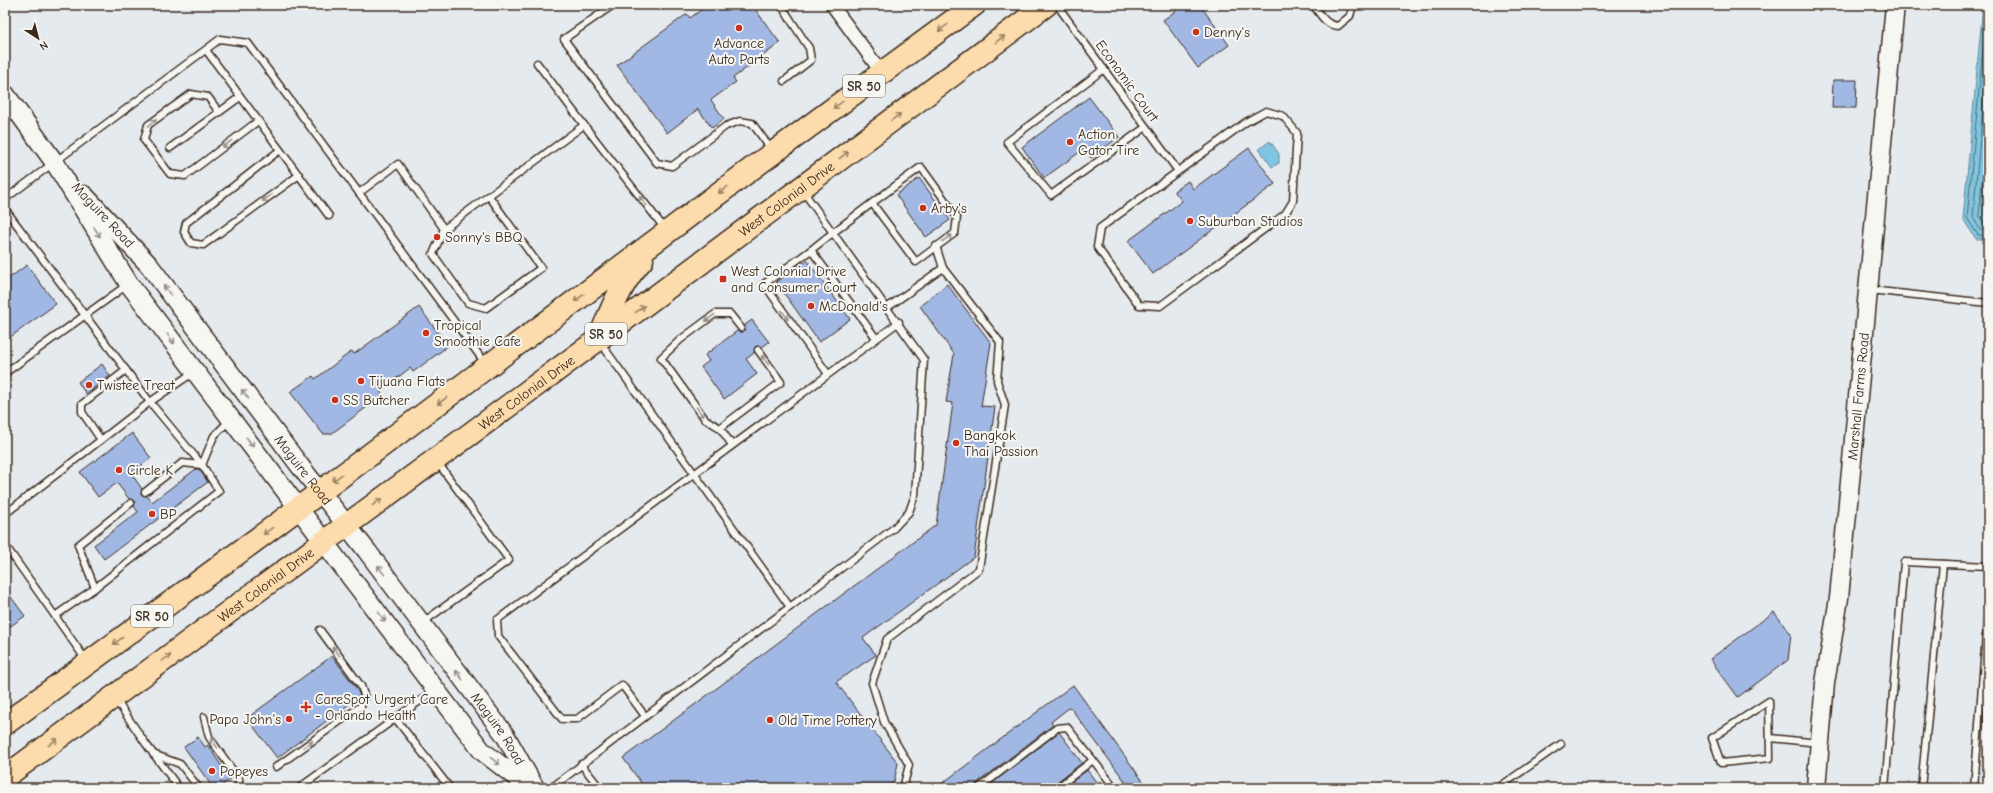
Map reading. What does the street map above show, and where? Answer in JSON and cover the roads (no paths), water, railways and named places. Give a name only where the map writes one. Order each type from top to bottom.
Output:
[{"type":"highway","name":"SR 50","points":[[5,724],[299,508],[773,152],[974,5]]},
{"type":"highway","name":"West Colonial Drive","points":[[5,777],[599,339],[1046,5]]},
{"type":"highway","points":[[599,339],[615,301],[630,273],[667,232]]},
{"type":"main road","name":"Marshall Farms Road","points":[[1816,788],[1825,683],[1839,598],[1894,5]]},
{"type":"main road","name":"Maguire Road","points":[[9,102],[55,163],[129,284],[232,418],[482,751],[530,788]]},
{"type":"main road","name":"Maguire Road","points":[[55,163],[149,265],[505,735],[536,788]]},
{"type":"street","points":[[832,5],[882,73]]},
{"type":"lane","points":[[613,5],[564,39],[657,163],[672,166],[726,126],[740,121],[752,123],[773,152]]},
{"type":"lane","points":[[781,5],[809,48],[811,60],[784,81]]},
{"type":"lane","name":"Economic Court","points":[[1057,5],[1178,171]]},
{"type":"lane","points":[[1313,5],[1330,25],[1338,26],[1350,16],[1353,5]]},
{"type":"lane","points":[[5,199],[220,39],[248,43],[488,367]]},
{"type":"lane","points":[[206,50],[329,216]]},
{"type":"lane","points":[[537,63],[667,232]]},
{"type":"lane","points":[[1104,69],[1007,142],[1051,196],[1146,127]]},
{"type":"lane","points":[[219,112],[208,97],[191,94],[148,125],[144,140],[170,174],[185,176],[258,121]]},
{"type":"lane","points":[[170,148],[240,97]]},
{"type":"lane","points":[[1266,111],[1283,116],[1297,133],[1293,201],[1285,214],[1160,306],[1139,305],[1097,247],[1100,228],[1178,171],[1246,122],[1266,111]]},
{"type":"lane","points":[[489,196],[541,268],[486,308],[468,303],[433,254],[444,229],[584,125]]},
{"type":"lane","points":[[280,150],[186,223],[184,232],[191,243],[203,245],[299,175]]},
{"type":"lane","points":[[359,193],[398,164],[444,229]]},
{"type":"lane","points":[[828,374],[764,284],[872,203],[921,167],[957,217],[954,233],[916,262],[872,203]]},
{"type":"lane","points":[[551,788],[894,528],[909,512],[915,495],[925,368],[924,360],[899,322],[801,188]]},
{"type":"lane","points":[[5,209],[150,402],[202,466],[219,491],[95,588],[55,616]]},
{"type":"lane","points":[[903,788],[909,765],[884,722],[872,682],[887,639],[979,569],[1005,405],[997,381],[1000,342],[943,268],[936,246]]},
{"type":"lane","points":[[810,250],[876,338]]},
{"type":"lane","points":[[888,307],[943,268]]},
{"type":"lane","points":[[5,373],[129,284]]},
{"type":"lane","points":[[1868,290],[1988,303]]},
{"type":"lane","points":[[732,445],[720,428],[705,419],[661,358],[680,340],[715,314],[730,314],[741,328]]},
{"type":"lane","points":[[645,716],[622,685],[577,719],[562,719],[498,636],[497,620],[899,322]]},
{"type":"lane","points":[[599,339],[790,607]]},
{"type":"lane","points":[[720,428],[781,382],[758,350]]},
{"type":"lane","points":[[101,440],[82,412],[82,404],[126,370]]},
{"type":"lane","points":[[5,514],[150,402],[195,371]]},
{"type":"lane","points":[[202,466],[214,436],[232,418]]},
{"type":"lane","points":[[421,624],[509,560],[435,459]]},
{"type":"lane","points":[[145,492],[182,463],[202,466]]},
{"type":"lane","points":[[95,588],[78,545],[131,503]]},
{"type":"lane","points":[[5,545],[88,663]]},
{"type":"lane","points":[[1885,788],[1904,562],[1988,566]]},
{"type":"lane","points":[[1921,788],[1943,564]]},
{"type":"lane","points":[[1974,788],[1988,609]]},
{"type":"lane","points":[[276,767],[361,706],[365,698],[361,686],[320,630]]},
{"type":"lane","points":[[299,788],[436,689]]},
{"type":"lane","points":[[114,696],[153,754],[179,788]]},
{"type":"lane","points":[[1769,701],[1770,738],[1770,758],[1721,763],[1712,738],[1769,701]]},
{"type":"lane","points":[[204,717],[209,736],[239,779],[239,788]]},
{"type":"lane","points":[[396,718],[450,788]]},
{"type":"lane","points":[[979,788],[1057,728],[1067,727],[1115,788]]},
{"type":"lane","points":[[1770,738],[1821,743]]},
{"type":"lane","points":[[1498,788],[1561,744]]},
{"type":"lane","points":[[153,754],[180,764],[199,788]]},
{"type":"lane","points":[[1057,788],[1093,760]]},
{"type":"lane","points":[[581,764],[600,788]]},
{"type":"water","points":[[1983,5],[1988,5],[1988,239],[1976,239],[1963,219]]},
{"type":"water","points":[[1270,141],[1279,154],[1279,163],[1272,167],[1259,149]]},
{"type":"place","name":"Advance Auto Parts","points":[[739,28]]},
{"type":"place","name":"Denny's","points":[[1196,32]]},
{"type":"place","name":"Action Gator Tire","points":[[1070,142]]},
{"type":"place","name":"Arby's","points":[[923,208]]},
{"type":"place","name":"Suburban Studios","points":[[1190,221]]},
{"type":"place","name":"Sonny's BBQ","points":[[437,237]]},
{"type":"place","name":"West Colonial Drive and Consumer Court","points":[[723,279]]},
{"type":"place","name":"McDonald's","points":[[811,306]]},
{"type":"place","name":"Tropical Smoothie Cafe","points":[[426,333]]},
{"type":"place","name":"Tijuana Flats","points":[[361,381]]},
{"type":"place","name":"Twistee Treat","points":[[89,385]]},
{"type":"place","name":"SS Butcher","points":[[335,400]]},
{"type":"place","name":"Bangkok Thai Passion","points":[[956,443]]},
{"type":"place","name":"Circle K","points":[[119,470]]},
{"type":"place","name":"BP","points":[[152,514]]},
{"type":"place","name":"CareSpot Urgent Care - Orlando Health","points":[[306,707]]},
{"type":"place","name":"Papa John's","points":[[289,719]]},
{"type":"place","name":"Old Time Pottery","points":[[770,720]]},
{"type":"place","name":"Popeyes","points":[[212,771]]}]
